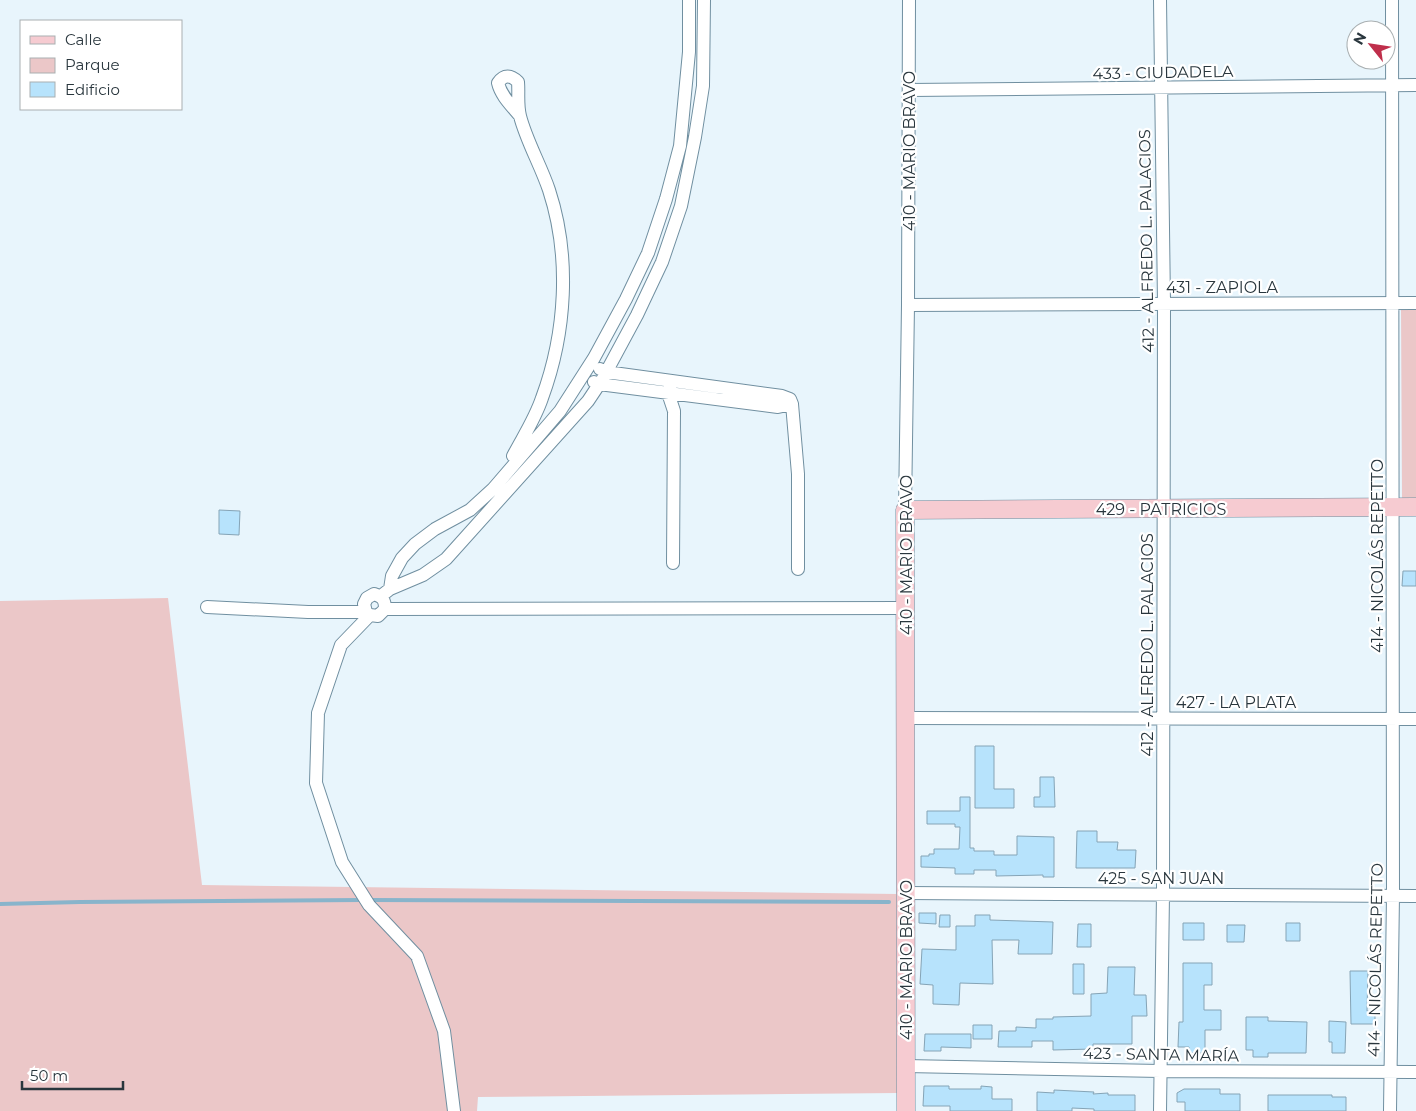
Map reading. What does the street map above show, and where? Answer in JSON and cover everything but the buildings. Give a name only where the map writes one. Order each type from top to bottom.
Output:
[{"type":"street","points":[[368,613],[364,604],[367,598],[374,594],[385,593],[423,575],[446,559],[560,411],[591,364],[626,299],[648,253],[666,199],[680,146],[689,52],[688,0]]},
{"type":"street","points":[[385,609],[385,593],[402,558],[415,544],[435,529],[496,494],[588,401],[637,315],[662,262],[682,206],[703,86],[704,0]]},
{"type":"street","name":"410 - MARIO BRAVO","points":[[906,1111],[905,510],[910,90],[909,0]]},
{"type":"street","name":"412 - ALFREDO L. PALACIOS","points":[[1160,0],[1164,304],[1163,894],[1160,1111]]},
{"type":"street","name":"414 - NICOLÁS REPETTO","points":[[1390,1111],[1393,895],[1392,0]]},
{"type":"street","name":"433 - CIUDADELA","points":[[910,90],[1416,85]]},
{"type":"street","points":[[496,494],[542,399],[552,367],[563,300],[563,264],[558,223],[549,190],[520,116]]},
{"type":"street","name":"431 - ZAPIOLA","points":[[908,305],[1416,303]]},
{"type":"street","points":[[591,364],[606,372],[670,387]]},
{"type":"street","points":[[583,377],[599,384],[670,387],[782,396],[790,399],[798,474],[798,569]]},
{"type":"street","points":[[670,387],[674,411],[673,563]]},
{"type":"street","name":"429 - PATRICIOS","points":[[905,510],[1416,507]]},
{"type":"street","points":[[207,607],[368,613],[378,616],[385,609],[905,608]]},
{"type":"street","points":[[368,613],[341,645],[318,713],[316,783],[342,862],[366,900],[417,956],[444,1031],[454,1111]]},
{"type":"street","name":"427 - LA PLATA","points":[[906,718],[1416,719]]},
{"type":"street","name":"425 - SAN JUAN","points":[[906,893],[1416,896]]},
{"type":"street","name":"423 - SANTA MARÍA","points":[[906,1066],[1160,1071],[1416,1072]]},
{"type":"green space","points":[[1401,309],[1416,309],[1416,503],[1402,504]]},
{"type":"green space","points":[[168,598],[202,885],[897,894],[897,1093],[478,1097],[477,1111],[0,1111],[0,601]]},
{"type":"waterway","points":[[0,904],[362,900]]},
{"type":"waterway","points":[[369,900],[889,902]]}]
